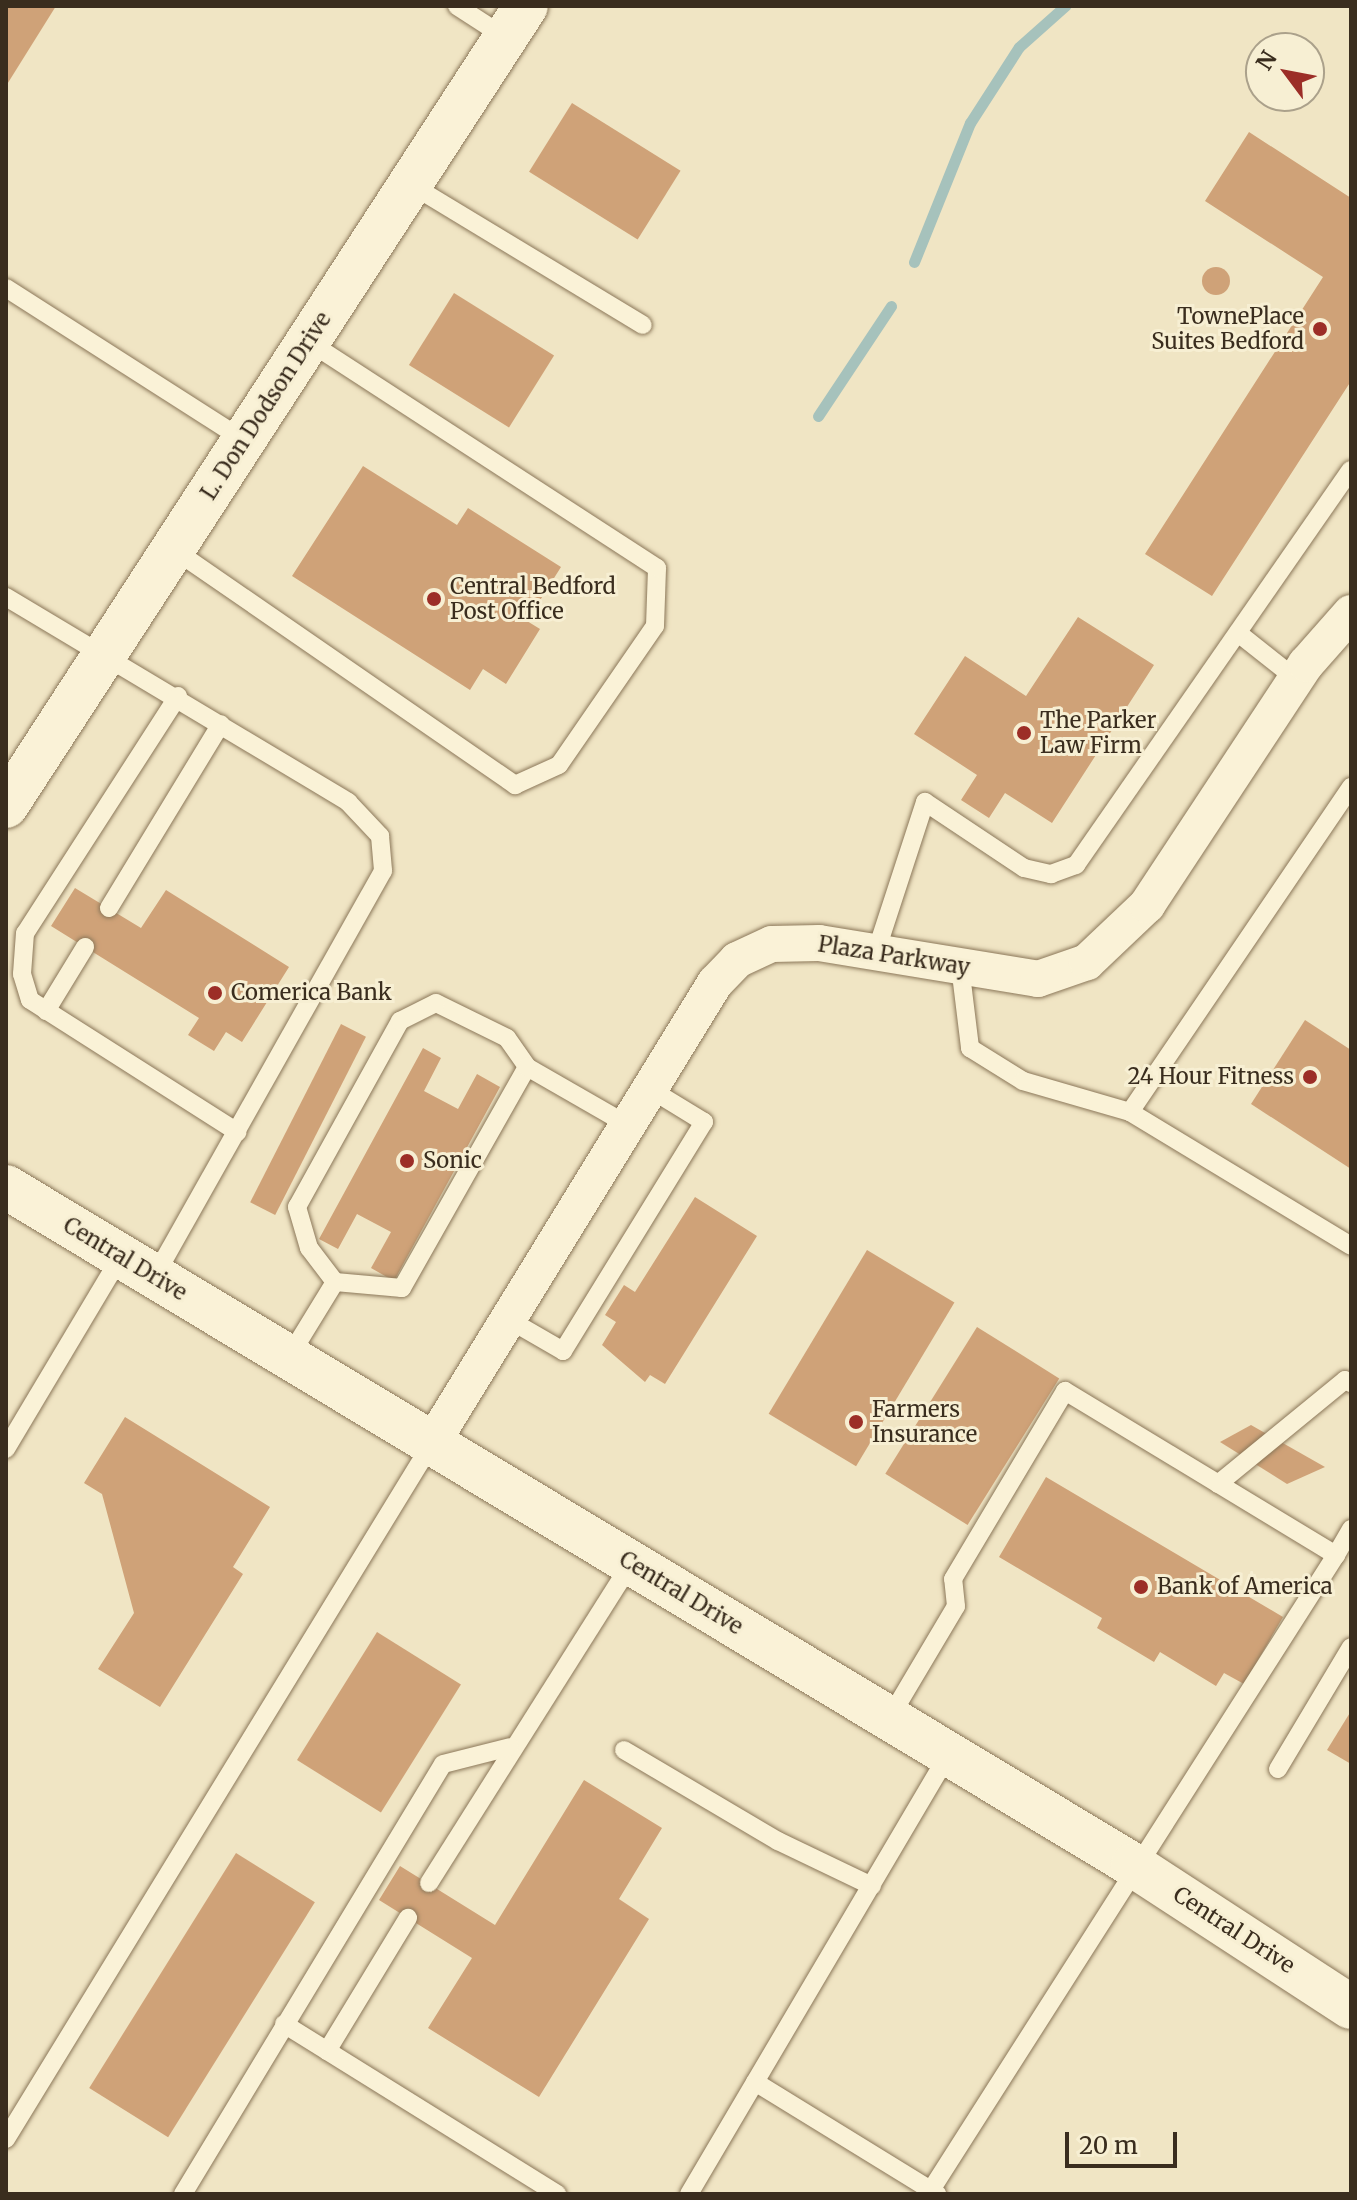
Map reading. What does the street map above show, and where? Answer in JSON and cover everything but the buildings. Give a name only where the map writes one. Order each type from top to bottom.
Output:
[{"type":"main road","name":"L. Don Dodson Drive","points":[[6,806],[516,22]]},
{"type":"main road","name":"Central Drive","points":[[6,1187],[1133,1865],[1351,2007]]},
{"type":"street","name":"Plaza Parkway","points":[[432,1443],[513,1322],[715,983],[737,960],[772,944],[876,952],[1038,979],[1087,962],[1147,905],[1296,679],[1350,616]]},
{"type":"lane","points":[[457,6],[516,22]]},
{"type":"lane","points":[[410,184],[643,325]]},
{"type":"lane","points":[[6,288],[244,440]]},
{"type":"lane","points":[[173,549],[515,785],[559,765],[655,626],[657,568],[308,341]]},
{"type":"lane","points":[[876,952],[925,802],[1024,868],[1051,874],[1076,865],[1351,470]]},
{"type":"lane","points":[[6,597],[178,696],[367,816],[380,836],[383,871],[237,1132],[6,1449]]},
{"type":"lane","points":[[1238,633],[1296,679]]},
{"type":"lane","points":[[178,696],[25,933],[22,974],[30,1000],[237,1132]]},
{"type":"lane","points":[[109,908],[221,724]]},
{"type":"lane","points":[[1130,1112],[1351,787]]},
{"type":"lane","points":[[46,1011],[85,947]]},
{"type":"lane","points":[[960,966],[970,1048],[1023,1081],[1130,1112],[1351,1246]]},
{"type":"lane","points":[[527,1067],[402,1288],[335,1282],[309,1248],[297,1207],[400,1021],[436,1003],[507,1038],[527,1067],[628,1125]]},
{"type":"lane","points":[[513,1322],[563,1351],[704,1122],[650,1089]]},
{"type":"lane","points":[[289,1357],[335,1282]]},
{"type":"lane","points":[[1218,1484],[1345,1380],[1351,1383]]},
{"type":"lane","points":[[889,1719],[956,1606],[953,1579],[1065,1391],[1336,1555]]},
{"type":"lane","points":[[6,2139],[432,1443]]},
{"type":"lane","points":[[755,2082],[934,2192],[1202,1754],[1223,1743],[1351,1529]]},
{"type":"lane","points":[[429,1883],[510,1747],[631,1563]]},
{"type":"lane","points":[[1278,1769],[1351,1647]]},
{"type":"lane","points":[[183,2194],[443,1764],[510,1747]]},
{"type":"lane","points":[[624,1750],[778,1841],[872,1886]]},
{"type":"lane","points":[[689,2194],[948,1755]]},
{"type":"lane","points":[[327,2051],[408,1918]]},
{"type":"lane","points":[[284,2024],[557,2194]]},
{"type":"waterway","points":[[914,262],[970,123],[1019,47],[1065,6]]},
{"type":"waterway","points":[[818,416],[891,306]]},
{"type":"place","name":"TownePlace Suites Bedford","points":[[1320,329]]},
{"type":"place","name":"Central Bedford Post Office","points":[[434,599]]},
{"type":"place","name":"The Parker Law Firm","points":[[1024,733]]},
{"type":"place","name":"Comerica Bank","points":[[215,993]]},
{"type":"place","name":"24 Hour Fitness","points":[[1310,1077]]},
{"type":"place","name":"Sonic","points":[[407,1161]]},
{"type":"place","name":"Farmers Insurance","points":[[856,1422]]},
{"type":"place","name":"Bank of America","points":[[1141,1587]]}]
